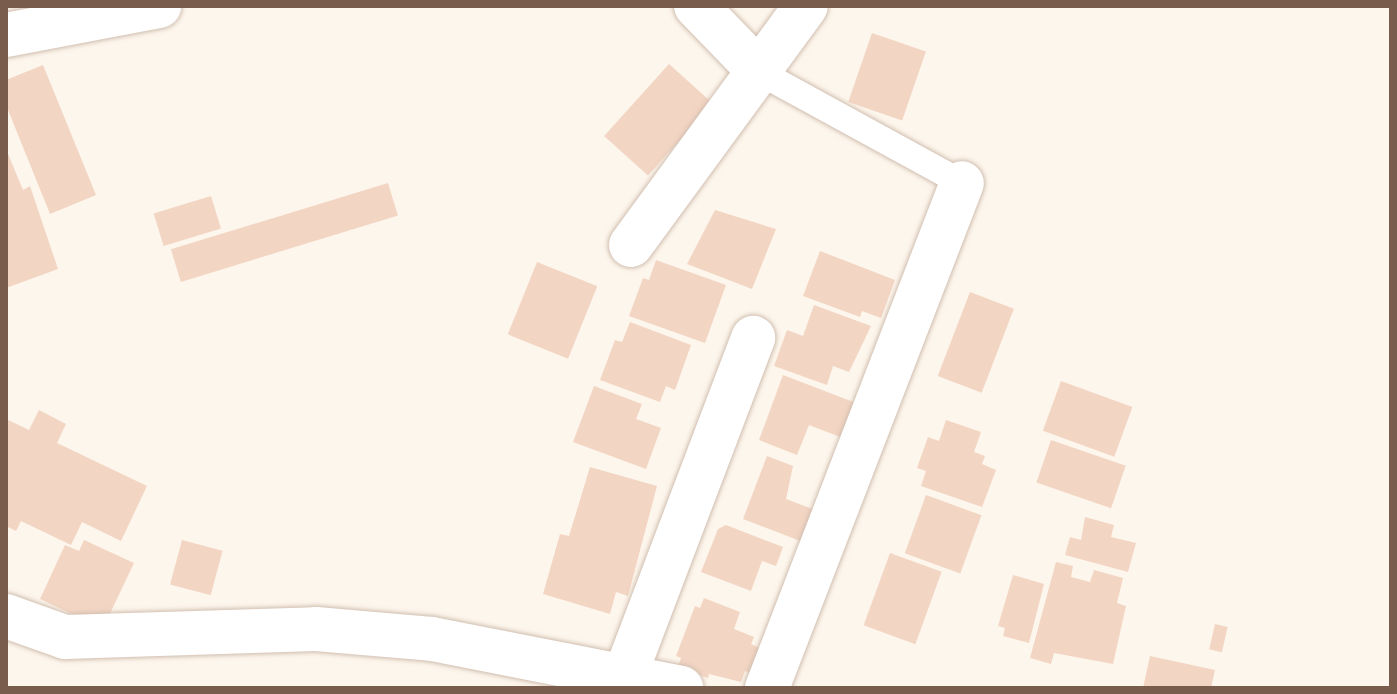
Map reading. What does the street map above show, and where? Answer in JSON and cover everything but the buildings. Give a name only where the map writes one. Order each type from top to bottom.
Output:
[{"type":"street","points":[[6,35],[159,6]]},
{"type":"street","points":[[696,6],[761,73]]},
{"type":"street","points":[[631,245],[761,73],[806,6]]},
{"type":"street","points":[[767,688],[962,183]]},
{"type":"street","points":[[624,678],[753,338]]},
{"type":"street","points":[[6,616],[65,637],[316,629],[432,639],[681,688]]},
{"type":"lane","points":[[761,73],[962,183]]}]
